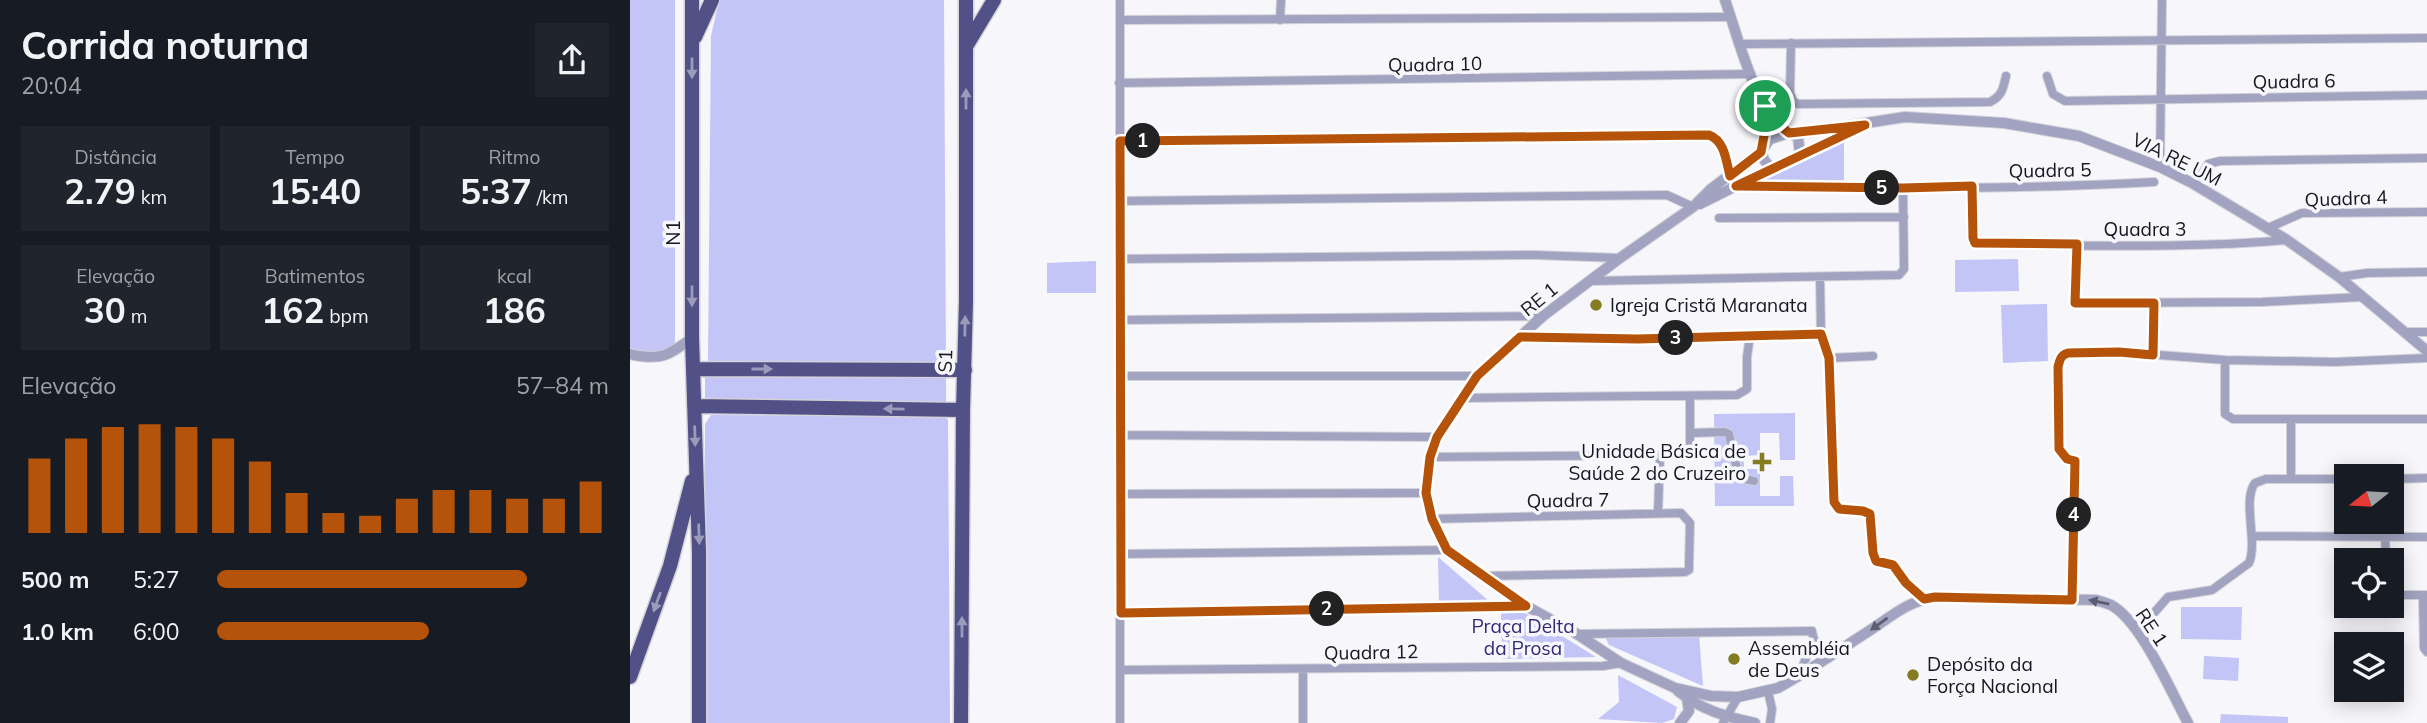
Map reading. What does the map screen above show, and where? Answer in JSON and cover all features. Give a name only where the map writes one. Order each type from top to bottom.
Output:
[{"type":"highway","name":"N1","points":[[692,0],[692,338],[699,552],[699,723]]},
{"type":"highway","points":[[692,42],[712,0]]},
{"type":"highway","name":"S1","points":[[961,723],[966,0]]},
{"type":"highway","points":[[966,46],[994,0]]},
{"type":"highway","points":[[693,369],[965,370]]},
{"type":"highway","points":[[694,407],[962,410]]},
{"type":"highway","points":[[630,677],[670,566],[696,466]]},
{"type":"highway","points":[[961,696],[967,723]]},
{"type":"street","points":[[1120,0],[1120,723]]},
{"type":"street","points":[[1280,20],[1281,0]]},
{"type":"street","points":[[1725,0],[1765,106],[1777,123],[1800,142],[1800,155],[1788,163],[1772,168],[1763,160],[1765,106]]},
{"type":"street","points":[[2160,167],[2162,0]]},
{"type":"street","points":[[1121,20],[1731,17]]},
{"type":"street","points":[[1741,44],[2427,38]]},
{"type":"street","points":[[1791,43],[1790,93],[1793,101],[1798,104],[1990,102],[2003,92],[2006,76]]},
{"type":"street","name":"Quadra 10","points":[[1119,83],[1751,74]]},
{"type":"street","name":"Quadra 6","points":[[2047,76],[2053,94],[2066,101],[2427,95]]},
{"type":"street","name":"VIA RE UM","points":[[1792,134],[1905,117],[2004,123],[2079,136],[2160,167],[2268,228],[2339,277],[2427,351]]},
{"type":"street","name":"VIA RE UM","points":[[1800,155],[1865,125]]},
{"type":"street","points":[[1763,148],[1770,139],[1792,134]]},
{"type":"street","points":[[1120,141],[1709,135],[1718,140],[1722,147],[1730,176]]},
{"type":"street","name":"RE 1","points":[[1763,148],[1693,206],[1619,258],[1544,316],[1477,376],[1437,437],[1430,457],[1426,493],[1432,519],[1447,550],[1526,606],[1577,634],[1621,663],[1675,688],[1711,696],[1738,697],[1768,691],[1798,677],[1910,604],[1924,599],[2095,600],[2111,605],[2138,631],[2188,723]]},
{"type":"street","points":[[2192,183],[2208,164],[2220,161],[2427,158]]},
{"type":"street","name":"RE 1","points":[[1693,206],[1772,168]]},
{"type":"street","name":"Quadra 5","points":[[1736,186],[1903,188],[2077,186],[2154,182]]},
{"type":"street","name":"Quadra 3","points":[[1972,186],[1975,243],[2224,244],[2287,240]]},
{"type":"street","points":[[1590,281],[1902,274],[1903,188]]},
{"type":"street","points":[[1121,201],[1667,195],[1693,206]]},
{"type":"street","name":"Quadra 4","points":[[2268,228],[2302,213],[2427,212]]},
{"type":"street","points":[[1719,218],[1904,217]]},
{"type":"street","points":[[2077,244],[2075,303],[2262,302],[2362,297]]},
{"type":"street","points":[[1119,259],[1535,255],[1619,258]]},
{"type":"street","points":[[2339,277],[2367,273],[2427,272]]},
{"type":"street","points":[[1820,277],[1821,334],[1829,358],[1834,502],[1839,509],[1870,514],[1874,557],[1880,563],[1893,565],[1906,583],[1924,599]]},
{"type":"street","points":[[2153,355],[2154,303]]},
{"type":"street","points":[[1120,320],[1544,316]]},
{"type":"street","points":[[2406,332],[2427,332]]},
{"type":"street","points":[[1520,337],[1638,339],[1821,334]]},
{"type":"street","points":[[1463,398],[1737,396],[1747,389],[1749,336]]},
{"type":"street","points":[[630,354],[655,359],[677,349],[692,338]]},
{"type":"street","points":[[2072,600],[2075,461],[2067,459],[2059,449],[2058,367],[2063,355],[2119,352],[2225,360],[2335,362],[2427,358]]},
{"type":"street","points":[[1829,358],[1873,356]]},
{"type":"street","points":[[2225,360],[2223,406],[2228,417],[2291,420],[2427,419]]},
{"type":"street","points":[[1121,376],[1477,376]]},
{"type":"street","points":[[1430,457],[1660,455],[1687,451],[1690,446],[1690,396]]},
{"type":"street","points":[[2291,420],[2291,478]]},
{"type":"street","points":[[1690,433],[1729,434],[1739,478],[1754,481]]},
{"type":"street","points":[[1121,435],[1437,437]]},
{"type":"street","points":[[1658,513],[1660,455]]},
{"type":"street","points":[[2404,479],[2427,478]]},
{"type":"street","points":[[2138,631],[2168,597],[2212,590],[2245,567],[2251,559],[2251,486],[2266,479],[2334,479]]},
{"type":"street","points":[[1121,494],[1426,493]]},
{"type":"street","name":"Quadra 7","points":[[1432,519],[1681,513],[1690,523],[1689,570],[1685,572],[1481,576]]},
{"type":"street","points":[[2385,536],[2386,548]]},
{"type":"street","points":[[2252,537],[2427,537]]},
{"type":"street","points":[[1121,554],[1447,550]]},
{"type":"street","points":[[1906,583],[1910,604]]},
{"type":"street","points":[[2404,595],[2425,595],[2424,648],[2427,652]]},
{"type":"street","points":[[1121,613],[1526,606]]},
{"type":"street","points":[[1577,634],[1812,631],[1819,647],[1834,653]]},
{"type":"street","points":[[1798,677],[1814,639]]},
{"type":"street","name":"Quadra 12","points":[[1120,670],[1603,666],[1621,663]]},
{"type":"street","points":[[1303,669],[1303,723]]},
{"type":"street","name":"RE 1","points":[[1675,688],[1687,699],[1725,720],[1755,723]]},
{"type":"street","points":[[1768,691],[1772,709],[1770,723]]},
{"type":"street","points":[[1725,720],[1738,697]]},
{"type":"street","points":[[1680,723],[1689,711],[1687,699]]},
{"type":"street","points":[[2180,723],[2182,711]]},
{"type":"green space","points":[[630,0],[675,0],[675,342],[671,350],[652,354],[630,348]]},
{"type":"green space","points":[[719,0],[944,0],[946,365],[708,362],[711,36]]},
{"type":"green space","points":[[1844,141],[1844,184],[1750,184]]},
{"type":"green space","points":[[2018,259],[2019,291],[1955,292],[1955,260]]},
{"type":"green space","points":[[1096,261],[1096,293],[1047,293],[1047,263]]},
{"type":"green space","points":[[2047,304],[2048,361],[2003,363],[2001,305]]},
{"type":"green space","points":[[946,375],[946,403],[705,403],[705,376]]},
{"type":"green space","points":[[1795,413],[1795,460],[1780,460],[1779,433],[1760,433],[1760,455],[1744,456],[1744,469],[1760,469],[1760,496],[1780,496],[1780,476],[1793,476],[1794,506],[1715,506],[1714,414]]},
{"type":"green space","points":[[711,415],[944,416],[948,420],[950,723],[704,723],[705,424]]},
{"type":"green space","points":[[1438,557],[1490,602],[1439,602]]},
{"type":"green space","points":[[2181,607],[2242,607],[2241,640],[2181,639]]},
{"type":"green space","name":"Praça Delta da Prosa","points":[[1520,610],[1596,657],[1502,659],[1501,612]]},
{"type":"green space","points":[[1699,634],[1703,686],[1609,645],[1605,637]]},
{"type":"green space","points":[[2204,656],[2239,658],[2238,681],[2203,679]]},
{"type":"green space","points":[[1618,675],[1677,707],[1674,719],[1662,723],[1598,719],[1619,702]]},
{"type":"green space","points":[[2221,714],[2288,717],[2288,723],[2220,723]]},
{"type":"place","name":"Igreja Cristã Maranata","points":[[1596,305]]},
{"type":"place","name":"Unidade Básica de Saúde 2 do Cruzeiro","points":[[1762,462]]},
{"type":"place","name":"Assembléia de Deus","points":[[1734,659]]},
{"type":"place","name":"Depósito da Força Nacional","points":[[1913,675]]},
{"type":"route","points":[[1765,106],[1777,123],[1789,133],[1865,125],[1736,186],[1972,186],[1975,243],[2077,244],[2075,303],[2154,303],[2153,355],[2119,352],[2068,353],[2060,359],[2059,449],[2062,456],[2075,461],[2072,600],[1924,599],[1906,583],[1893,565],[1876,561],[1870,514],[1839,509],[1834,502],[1829,358],[1821,334],[1638,339],[1520,337],[1477,376],[1437,437],[1430,457],[1426,493],[1432,519],[1447,550],[1526,606],[1121,613],[1120,141],[1709,135],[1718,140],[1722,147],[1730,176],[1761,152],[1766,125],[1765,106]]}]
